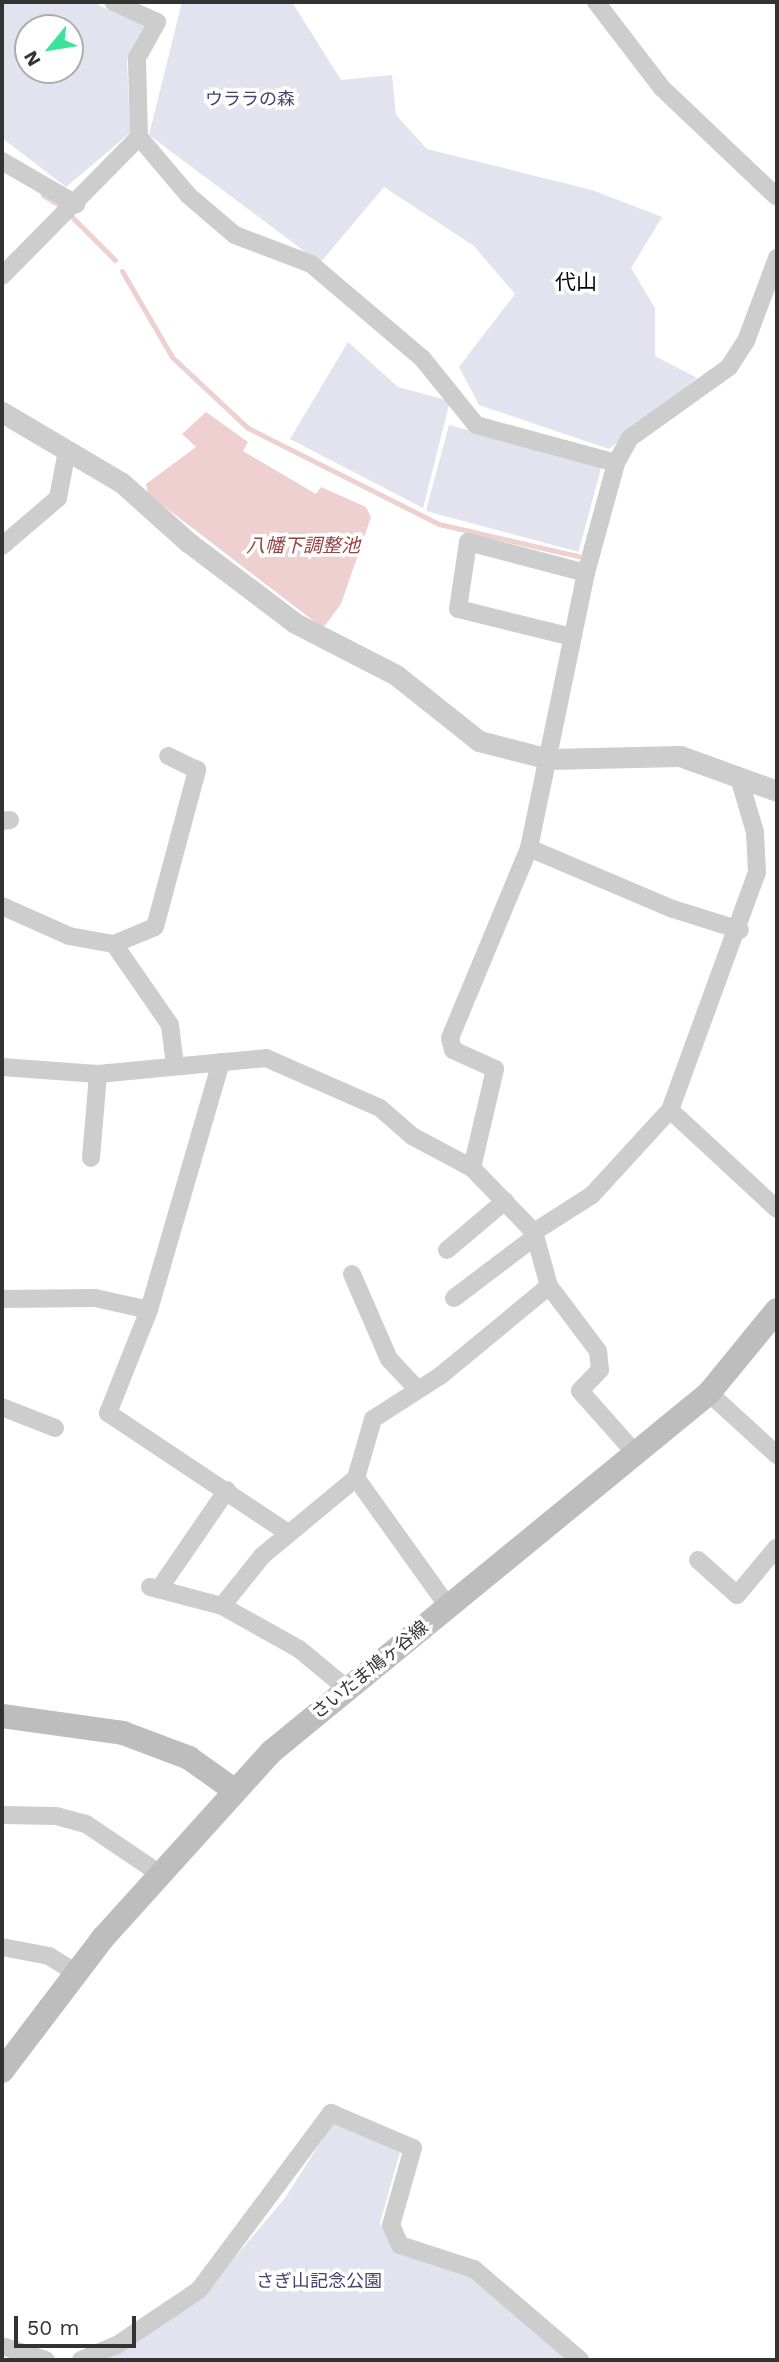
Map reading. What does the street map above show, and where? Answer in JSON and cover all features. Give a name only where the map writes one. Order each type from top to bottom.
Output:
[{"type":"main road","name":"さいたま鳩ヶ谷線","points":[[2,2071],[75,1972],[233,1790],[345,1686],[449,1608],[709,1393],[777,1310]]},
{"type":"main road","points":[[2,1716],[123,1733],[189,1758],[233,1790]]},
{"type":"street","points":[[113,2],[157,22],[137,58],[139,137],[189,196],[235,235],[311,264],[422,358],[476,425],[616,463]]},
{"type":"street","points":[[596,2],[662,88],[777,197]]},
{"type":"street","points":[[2,276],[76,204],[139,137]]},
{"type":"street","points":[[2,161],[76,204]]},
{"type":"street","points":[[472,1168],[495,1069],[453,1050],[450,1038],[529,848],[572,637],[616,463],[630,439],[729,367],[777,258]]},
{"type":"street","points":[[2,412],[122,483],[188,542],[295,623],[396,675],[457,728],[494,748],[549,759],[680,756],[777,791]]},
{"type":"street","points":[[2,546],[58,498],[67,451]]},
{"type":"street","points":[[572,637],[458,609],[468,542],[589,563]]},
{"type":"street","points":[[2,906],[69,936],[114,944],[155,927],[197,770],[168,756]]},
{"type":"street","points":[[454,1298],[533,1236],[592,1195],[670,1110],[740,930],[757,872],[755,832],[739,778]]},
{"type":"street","points":[[529,848],[673,909],[740,930]]},
{"type":"street","points":[[114,944],[170,1025],[175,1066]]},
{"type":"street","points":[[2,1067],[98,1074],[266,1058],[380,1108],[412,1136],[472,1168],[505,1201],[533,1236],[549,1286],[598,1351],[600,1370],[580,1391],[636,1454]]},
{"type":"street","points":[[222,1062],[149,1310],[108,1413],[289,1533]]},
{"type":"street","points":[[91,1158],[98,1074]]},
{"type":"street","points":[[670,1110],[777,1209]]},
{"type":"street","points":[[447,1250],[505,1201]]},
{"type":"street","points":[[352,1274],[389,1359],[418,1390]]},
{"type":"street","points":[[222,1606],[289,1533],[356,1478],[373,1419],[418,1390],[549,1286]]},
{"type":"street","points":[[2,1299],[96,1298],[149,1310]]},
{"type":"street","points":[[709,1393],[777,1455]]},
{"type":"street","points":[[2,1407],[55,1428]]},
{"type":"street","points":[[356,1478],[449,1608]]},
{"type":"street","points":[[227,1490],[154,1588],[222,1606],[299,1649],[345,1686]]},
{"type":"street","points":[[698,1560],[737,1594],[777,1547]]},
{"type":"street","points":[[2,1815],[56,1816],[86,1824],[160,1874]]},
{"type":"street","points":[[2,1947],[48,1956],[75,1972]]},
{"type":"street","points":[[80,2360],[117,2345],[200,2290],[331,2113],[413,2148],[391,2225],[400,2245],[474,2269],[580,2360]]},
{"type":"street","points":[[2,2346],[46,2360]]},
{"type":"green space","points":[[2,2],[92,2],[144,26],[127,60],[130,133],[66,187],[2,138]]},
{"type":"green space","name":"ウララの森","points":[[182,2],[292,2],[341,80],[392,75],[396,115],[427,149],[592,190],[662,217],[631,268],[655,308],[655,356],[697,378],[609,449],[479,405],[459,367],[515,294],[474,246],[384,187],[320,263],[149,135]]},
{"type":"green space","points":[[348,342],[398,387],[450,401],[423,508],[290,439]]},
{"type":"green space","points":[[449,425],[602,466],[579,552],[426,511]]},
{"type":"green space","name":"さぎ山記念公園","points":[[333,2123],[400,2152],[380,2223],[393,2248],[456,2268],[499,2292],[571,2360],[99,2360],[203,2295],[285,2198]]},
{"type":"water","name":"八幡下調整池","points":[[206,412],[248,442],[243,451],[316,494],[321,487],[366,507],[371,517],[341,604],[323,628],[148,494],[146,484],[196,447],[182,434]]},
{"type":"waterway","points":[[43,195],[63,207]]},
{"type":"waterway","points":[[69,214],[115,260]]},
{"type":"waterway","points":[[122,271],[172,357],[248,428],[439,524],[578,556]]},
{"type":"district","name":"代山","points":[[576,282]]}]
